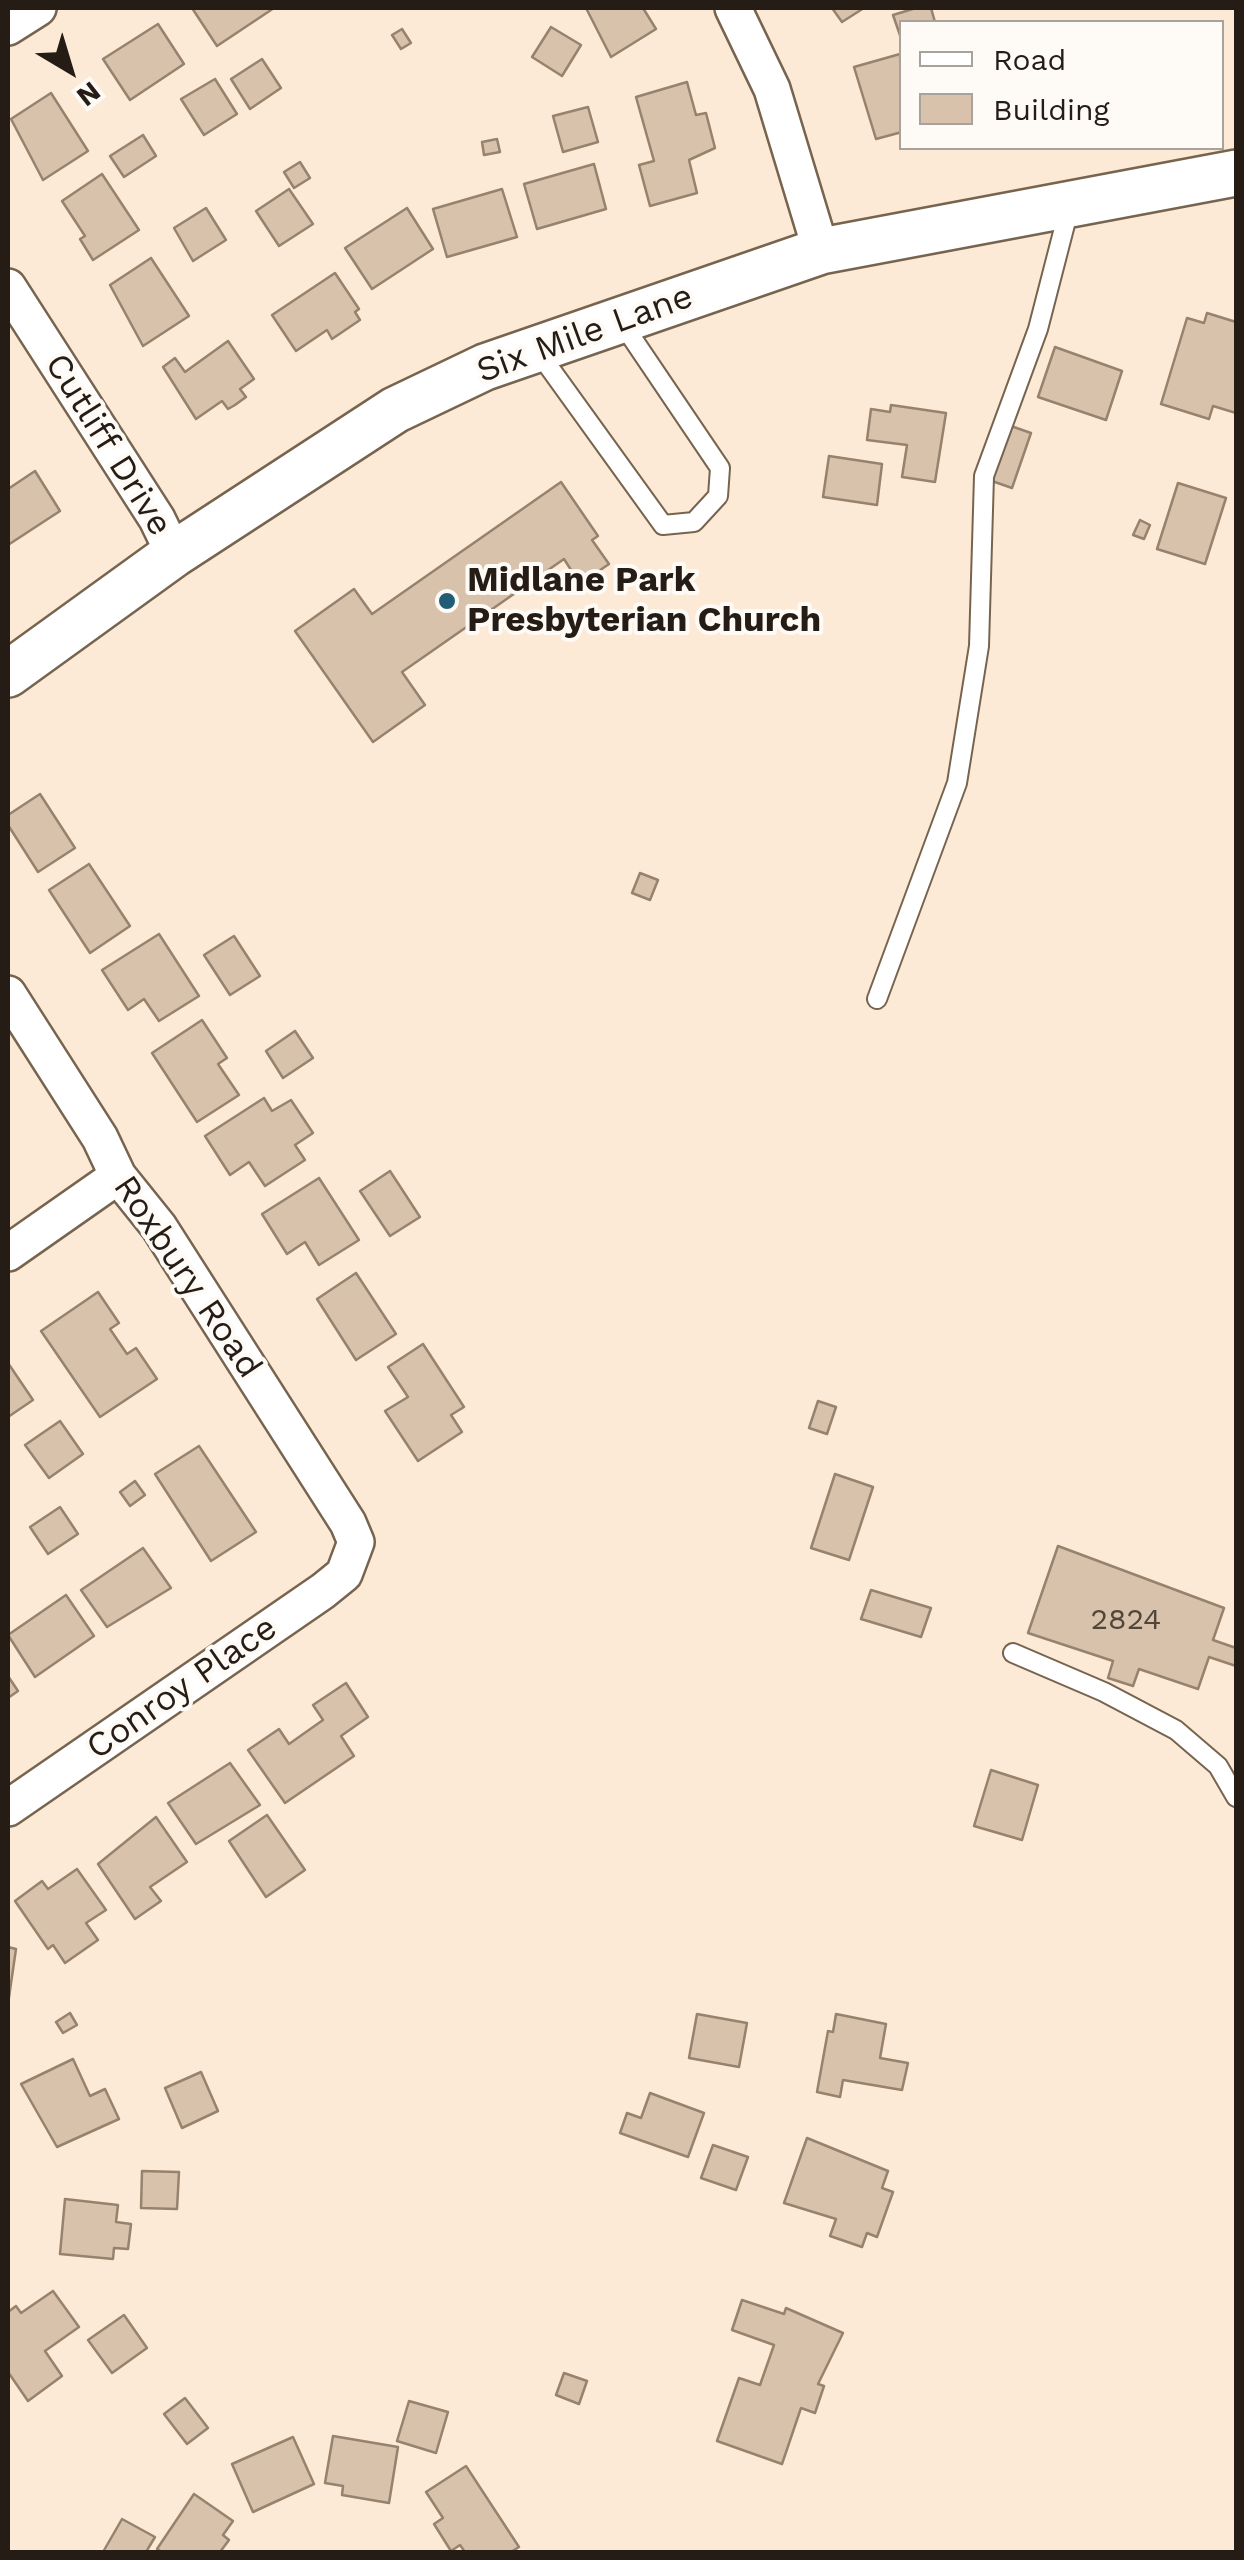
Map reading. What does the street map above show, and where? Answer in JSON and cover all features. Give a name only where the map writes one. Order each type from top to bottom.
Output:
[{"type":"street","points":[[8,27],[38,8]]},
{"type":"street","points":[[733,8],[772,89],[821,251]]},
{"type":"street","name":"Six Mile Lane","points":[[8,674],[174,554],[395,410],[486,367],[821,251],[1236,173]]},
{"type":"street","name":"Cutliff Drive","points":[[8,287],[158,519],[174,554]]},
{"type":"street","name":"Roxbury Road","points":[[8,994],[100,1138],[118,1176],[159,1227],[348,1523],[356,1542],[352,1562]]},
{"type":"street","points":[[8,1252],[118,1176]]},
{"type":"street","name":"Conroy Place","points":[[8,1808],[323,1591],[352,1562]]},
{"type":"lane","points":[[877,999],[957,783],[980,646],[984,476],[1038,329],[1070,204]]},
{"type":"lane","points":[[535,349],[663,525],[677,527],[694,522],[718,496],[720,468],[619,320]]},
{"type":"lane","points":[[1013,1653],[1104,1692],[1176,1730],[1218,1766],[1236,1797]]},
{"type":"building","points":[[192,8],[274,8],[217,46]]},
{"type":"building","points":[[586,8],[643,8],[656,29],[611,57]]},
{"type":"building","points":[[832,8],[864,8],[842,22]]},
{"type":"building","points":[[931,8],[934,20],[899,20],[899,32],[893,15]]},
{"type":"building","points":[[158,24],[184,64],[130,100],[103,59]]},
{"type":"building","points":[[551,27],[581,45],[562,76],[532,57]]},
{"type":"building","points":[[402,29],[411,43],[401,49],[392,35]]},
{"type":"building","points":[[899,54],[899,133],[876,139],[854,67]]},
{"type":"building","points":[[262,59],[281,88],[250,109],[231,79]]},
{"type":"building","points":[[215,79],[237,114],[204,135],[181,99]]},
{"type":"building","points":[[687,82],[696,115],[706,113],[715,148],[689,160],[697,193],[650,206],[639,165],[654,161],[636,97]]},
{"type":"building","points":[[51,93],[88,151],[43,180],[11,119]]},
{"type":"building","points":[[588,107],[598,142],[563,152],[553,116]]},
{"type":"building","points":[[143,135],[156,156],[124,177],[110,156]]},
{"type":"building","points":[[497,139],[500,152],[484,155],[482,142]]},
{"type":"building","points":[[300,162],[310,178],[294,188],[284,172]]},
{"type":"building","points":[[594,164],[606,209],[537,229],[524,184]]},
{"type":"building","points":[[102,174],[139,230],[93,260],[80,239],[85,236],[62,201]]},
{"type":"building","points":[[289,189],[313,224],[279,246],[256,211]]},
{"type":"building","points":[[502,189],[517,237],[447,257],[433,209]]},
{"type":"building","points":[[206,208],[226,240],[193,261],[174,228]]},
{"type":"building","points":[[407,208],[433,249],[372,289],[345,248]]},
{"type":"building","points":[[151,258],[189,316],[143,346],[110,285]]},
{"type":"building","points":[[335,273],[359,309],[355,312],[360,320],[332,339],[327,330],[296,351],[272,315]]},
{"type":"building","points":[[1207,313],[1236,322],[1236,413],[1213,406],[1209,419],[1161,404],[1187,318],[1204,323]]},
{"type":"building","points":[[228,341],[254,379],[240,389],[246,397],[235,405],[228,409],[222,401],[196,419],[163,367],[175,358],[185,372]]},
{"type":"building","points":[[1055,347],[1122,371],[1106,420],[1038,397]]},
{"type":"building","points":[[891,405],[946,413],[935,482],[902,477],[907,445],[867,440],[871,409],[890,412]]},
{"type":"building","points":[[1008,425],[1031,433],[1012,488],[989,480]]},
{"type":"building","points":[[829,456],[882,464],[877,505],[823,497]]},
{"type":"building","points":[[35,471],[60,511],[8,545],[8,489]]},
{"type":"building","name":"Midlane Park Presbyterian Church","points":[[561,482],[598,536],[592,540],[609,564],[580,584],[564,559],[402,672],[425,705],[373,742],[295,631],[354,589],[372,614]]},
{"type":"building","points":[[1178,483],[1226,498],[1205,564],[1157,549]]},
{"type":"building","points":[[1140,520],[1150,525],[1144,539],[1133,535]]},
{"type":"building","points":[[40,794],[75,848],[38,872],[8,825],[8,815]]},
{"type":"building","points":[[89,864],[130,926],[90,953],[49,890]]},
{"type":"building","points":[[640,873],[658,880],[650,900],[632,893]]},
{"type":"building","points":[[159,934],[199,996],[159,1021],[144,999],[128,1010],[102,970]]},
{"type":"building","points":[[234,936],[260,976],[230,995],[204,955]]},
{"type":"building","points":[[202,1020],[227,1058],[218,1064],[239,1095],[197,1122],[152,1053]]},
{"type":"building","points":[[295,1031],[313,1058],[283,1078],[266,1051]]},
{"type":"building","points":[[264,1098],[272,1111],[291,1100],[313,1133],[295,1145],[305,1160],[265,1186],[249,1162],[230,1175],[205,1136]]},
{"type":"building","points":[[390,1171],[420,1217],[390,1236],[360,1191]]},
{"type":"building","points":[[319,1178],[359,1240],[319,1265],[305,1242],[287,1254],[262,1214]]},
{"type":"building","points":[[356,1273],[396,1334],[356,1360],[317,1299]]},
{"type":"building","points":[[98,1292],[119,1323],[110,1329],[127,1354],[136,1348],[157,1379],[100,1417],[41,1331]]},
{"type":"building","points":[[423,1344],[464,1407],[451,1415],[462,1432],[418,1461],[385,1411],[408,1397],[388,1367]]},
{"type":"building","points":[[8,1363],[33,1400],[8,1417]]},
{"type":"building","points":[[818,1401],[836,1407],[827,1434],[809,1428]]},
{"type":"building","points":[[60,1421],[83,1454],[49,1478],[25,1445]]},
{"type":"building","points":[[199,1446],[256,1532],[211,1561],[155,1474]]},
{"type":"building","points":[[835,1474],[873,1487],[849,1560],[811,1548]]},
{"type":"building","points":[[135,1481],[145,1495],[130,1506],[120,1492]]},
{"type":"building","points":[[60,1507],[78,1534],[48,1554],[30,1527]]},
{"type":"building","points":[[1058,1546],[1224,1608],[1213,1640],[1236,1648],[1236,1666],[1209,1657],[1198,1689],[1139,1669],[1133,1686],[1108,1678],[1113,1661],[1028,1633]]},
{"type":"building","points":[[143,1548],[171,1588],[107,1627],[81,1590]]},
{"type":"building","points":[[871,1590],[931,1608],[921,1637],[861,1619]]},
{"type":"building","points":[[66,1595],[94,1636],[35,1677],[8,1635]]},
{"type":"building","points":[[8,1676],[18,1691],[8,1698]]},
{"type":"building","points":[[346,1683],[368,1717],[341,1736],[354,1756],[285,1803],[248,1750],[279,1729],[289,1744],[323,1720],[313,1705]]},
{"type":"building","points":[[230,1763],[260,1805],[196,1844],[168,1803]]},
{"type":"building","points":[[991,1770],[1038,1785],[1022,1840],[974,1826]]},
{"type":"building","points":[[267,1815],[305,1870],[266,1897],[229,1841]]},
{"type":"building","points":[[156,1817],[187,1862],[150,1887],[161,1901],[135,1919],[98,1864]]},
{"type":"building","points":[[77,1869],[106,1910],[86,1923],[98,1940],[65,1963],[53,1945],[48,1949],[15,1901],[42,1881],[48,1889]]},
{"type":"building","points":[[8,1947],[16,1949],[8,2004]]},
{"type":"building","points":[[70,2013],[77,2025],[63,2033],[56,2022]]},
{"type":"building","points":[[697,2014],[747,2023],[739,2067],[689,2058]]},
{"type":"building","points":[[836,2014],[886,2024],[880,2058],[908,2063],[902,2090],[843,2080],[840,2097],[817,2092],[828,2031],[833,2032]]},
{"type":"building","points":[[73,2059],[90,2096],[105,2089],[119,2119],[57,2147],[21,2084]]},
{"type":"building","points":[[201,2072],[218,2111],[182,2128],[165,2088]]},
{"type":"building","points":[[650,2093],[704,2113],[688,2157],[620,2133],[627,2113],[641,2118]]},
{"type":"building","points":[[807,2138],[888,2171],[882,2188],[893,2192],[877,2237],[867,2233],[862,2247],[830,2236],[836,2219],[784,2203]]},
{"type":"building","points":[[713,2145],[748,2157],[736,2190],[701,2178]]},
{"type":"building","points":[[142,2171],[179,2172],[177,2209],[141,2208]]},
{"type":"building","points":[[65,2199],[118,2205],[116,2222],[131,2224],[128,2249],[114,2248],[113,2259],[60,2254]]},
{"type":"building","points":[[53,2291],[79,2327],[45,2351],[62,2376],[28,2401],[8,2372],[8,2312],[16,2306],[21,2313]]},
{"type":"building","points":[[742,2300],[784,2314],[786,2308],[843,2333],[818,2384],[824,2386],[815,2413],[801,2408],[782,2464],[717,2441],[739,2378],[760,2385],[774,2345],[732,2330]]},
{"type":"building","points":[[124,2315],[147,2348],[112,2373],[88,2340]]},
{"type":"building","points":[[564,2373],[587,2381],[579,2404],[556,2395]]},
{"type":"building","points":[[185,2398],[208,2428],[187,2444],[164,2414]]},
{"type":"building","points":[[409,2401],[448,2412],[436,2453],[397,2441]]},
{"type":"building","points":[[333,2436],[398,2447],[389,2503],[342,2495],[343,2486],[325,2483]]},
{"type":"building","points":[[293,2437],[314,2484],[253,2512],[232,2464]]},
{"type":"building","points":[[466,2466],[519,2547],[511,2552],[465,2552],[460,2545],[451,2551],[434,2524],[443,2518],[426,2492]]},
{"type":"building","points":[[194,2494],[233,2521],[223,2535],[229,2540],[220,2552],[157,2549]]},
{"type":"building","points":[[122,2519],[155,2537],[146,2552],[103,2552]]},
{"type":"place","name":"Midlane Park Presbyterian Church","points":[[447,601]]}]
